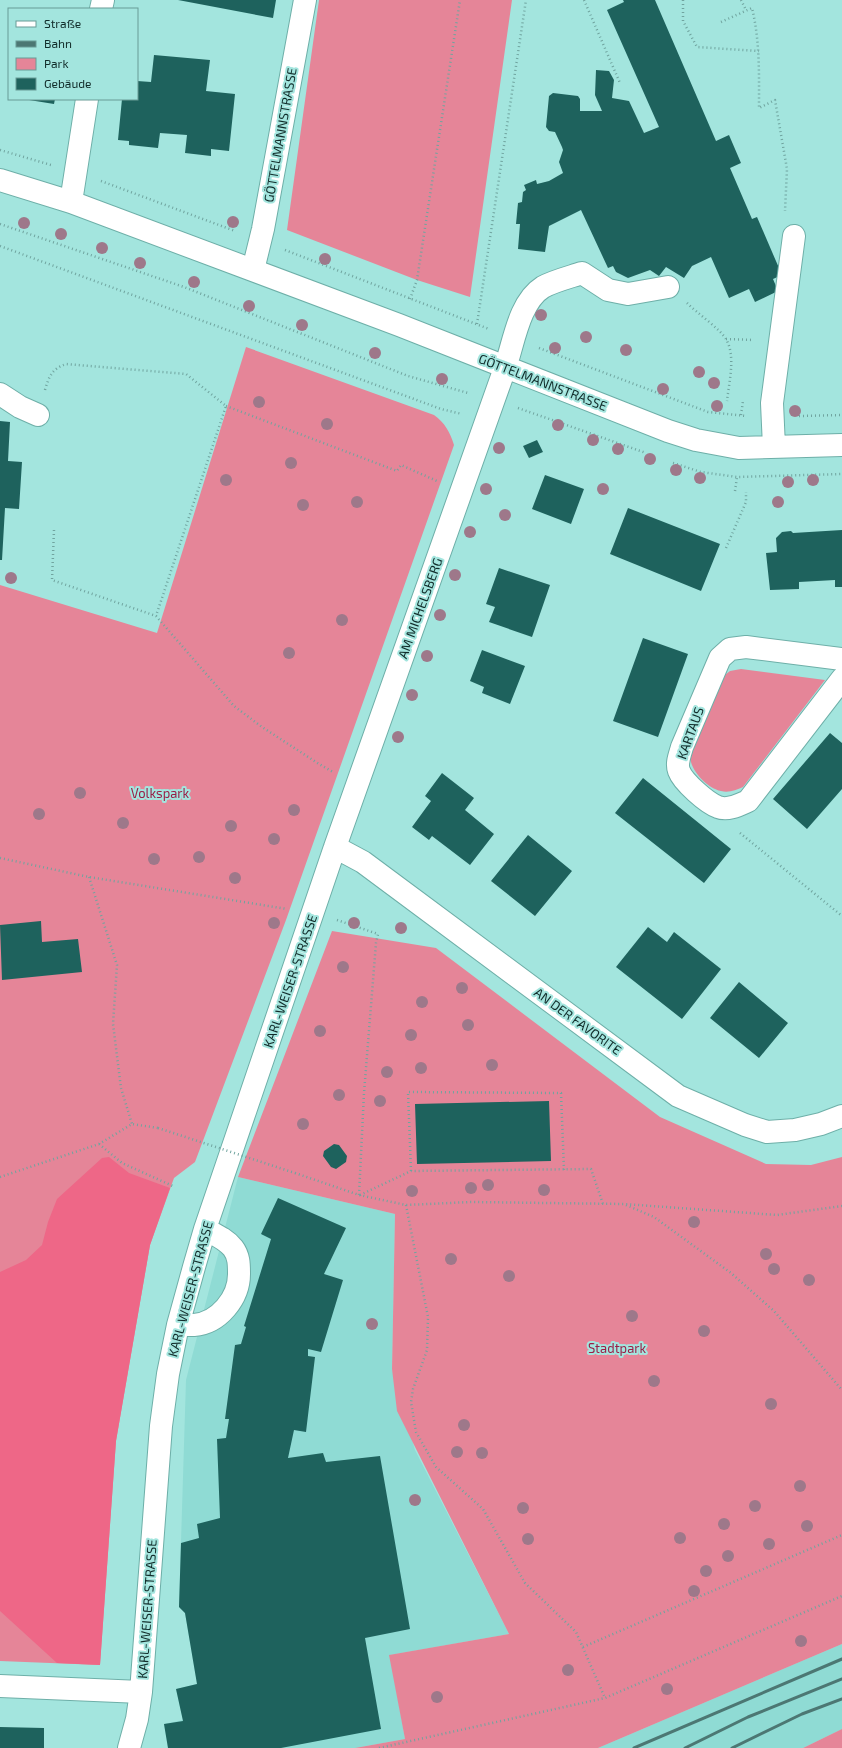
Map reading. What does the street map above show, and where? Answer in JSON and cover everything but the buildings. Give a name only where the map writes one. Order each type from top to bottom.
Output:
[{"type":"street","name":"GÖTTELMANNSTRASSE","points":[[253,270],[260,240],[304,0]]},
{"type":"street","points":[[71,202],[87,100]]},
{"type":"street","name":"GÖTTELMANNSTRASSE","points":[[0,180],[71,202],[399,324],[505,368],[668,431],[696,440],[739,448],[842,445]]},
{"type":"street","points":[[774,447],[772,403],[794,236]]},
{"type":"street","name":"AM MICHELSBERG","points":[[335,847],[527,303],[543,287],[582,273],[608,290],[628,294],[668,287]]},
{"type":"street","points":[[0,394],[20,407],[38,415]]},
{"type":"street","name":"KARTAUS","points":[[727,808],[718,807],[692,789],[679,772],[678,761],[682,747],[720,658],[730,649],[746,647],[842,659]]},
{"type":"street","points":[[727,808],[739,806],[748,801],[842,679]]},
{"type":"street","name":"AN DER FAVORITE","points":[[335,847],[363,862],[678,1096],[745,1125],[767,1132],[821,1124],[842,1116]]},
{"type":"street","name":"KARL-WEISER-STRASSE","points":[[129,1748],[137,1719],[141,1692],[161,1426],[168,1374],[178,1325],[205,1229],[335,847]]},
{"type":"street","points":[[178,1325],[195,1325],[224,1310],[233,1298],[239,1283],[239,1263],[235,1250],[226,1241],[205,1229]]},
{"type":"street","points":[[0,1686],[141,1692]]},
{"type":"path","points":[[399,324],[417,280],[460,0]]},
{"type":"path","points":[[477,324],[526,0]]},
{"type":"path","points":[[584,0],[620,83]]},
{"type":"path","points":[[683,0],[683,21],[697,47],[759,51]]},
{"type":"path","points":[[741,0],[746,10]]},
{"type":"path","points":[[721,22],[752,8],[756,25],[759,51],[759,108],[775,100],[787,169],[784,214],[794,236]]},
{"type":"path","points":[[0,150],[56,166]]},
{"type":"path","points":[[97,180],[260,240],[708,412],[773,417],[842,415]]},
{"type":"path","points":[[0,224],[184,287],[408,376],[470,394]]},
{"type":"path","points":[[0,246],[441,409],[466,415]]},
{"type":"path","points":[[668,287],[702,318],[719,331],[726,339],[729,349],[730,362],[727,400]]},
{"type":"path","points":[[38,415],[49,378],[56,368],[66,364],[186,374],[226,406],[397,471],[401,465],[444,484]]},
{"type":"path","points":[[741,415],[743,401]]},
{"type":"path","points":[[156,616],[226,406]]},
{"type":"path","points":[[735,491],[737,477]]},
{"type":"path","points":[[726,548],[746,502],[746,492]]},
{"type":"path","points":[[54,530],[52,580],[156,616],[234,706],[274,735],[335,773]]},
{"type":"path","points":[[727,808],[740,834],[842,916]]},
{"type":"path","points":[[0,858],[89,877],[294,911]]},
{"type":"path","points":[[89,877],[117,965],[113,1024],[121,1088],[132,1124]]},
{"type":"path","points":[[333,919],[378,934],[376,943],[364,1093],[360,1195]]},
{"type":"path","points":[[411,1171],[408,1092],[561,1093],[564,1170]]},
{"type":"path","points":[[0,1177],[99,1144],[132,1124],[158,1128],[360,1195],[406,1205],[471,1202],[624,1204],[778,1215],[842,1206]]},
{"type":"path","points":[[99,1144],[122,1163],[175,1187]]},
{"type":"path","points":[[360,1195],[411,1171],[591,1169],[603,1204]]},
{"type":"path","points":[[624,1204],[654,1217],[732,1273],[774,1311],[842,1390]]},
{"type":"path","points":[[406,1205],[428,1317],[427,1350],[413,1389],[411,1402],[416,1432],[436,1467],[483,1509],[525,1583],[576,1632],[605,1698]]},
{"type":"path","points":[[582,1647],[842,1536]]},
{"type":"path","points":[[379,1748],[605,1698],[842,1596]]},
{"type":"shaded area","points":[[109,1157],[129,1173],[170,1188],[150,1245],[116,1441],[100,1665],[57,1663],[0,1611],[0,1272],[26,1260],[42,1245],[48,1222],[57,1199],[102,1158]]},
{"type":"shaded area","points":[[238,1177],[395,1214],[392,1369],[415,1450],[509,1634],[390,1655],[405,1739],[355,1748],[168,1748],[164,1724],[183,1720],[176,1689],[197,1684],[185,1613],[179,1607],[186,1380]]},
{"type":"shaded area","points":[[842,1644],[842,1729],[803,1748],[598,1748]]},
{"type":"green space","points":[[319,0],[512,0],[470,297],[417,280],[287,230]]},
{"type":"green space","name":"Volkspark","points":[[246,347],[434,415],[447,428],[454,445],[286,920],[195,1162],[174,1178],[150,1245],[116,1441],[100,1665],[0,1661],[0,585],[157,633]]},
{"type":"green space","points":[[741,669],[825,680],[743,787],[724,792],[705,783],[693,768],[690,757],[721,678],[730,671]]},
{"type":"green space","name":"Stadtpark","points":[[332,931],[436,948],[660,1117],[766,1164],[811,1165],[842,1157],[842,1644],[598,1748],[355,1748],[405,1739],[389,1655],[509,1634],[397,1411],[392,1369],[395,1214],[238,1177]]},
{"type":"green space","points":[[842,1729],[842,1748],[803,1748]]},
{"type":"railway","points":[[634,1748],[842,1659]]},
{"type":"railway","points":[[685,1748],[748,1717],[842,1679]]},
{"type":"railway","points":[[732,1748],[802,1714],[842,1699]]}]
